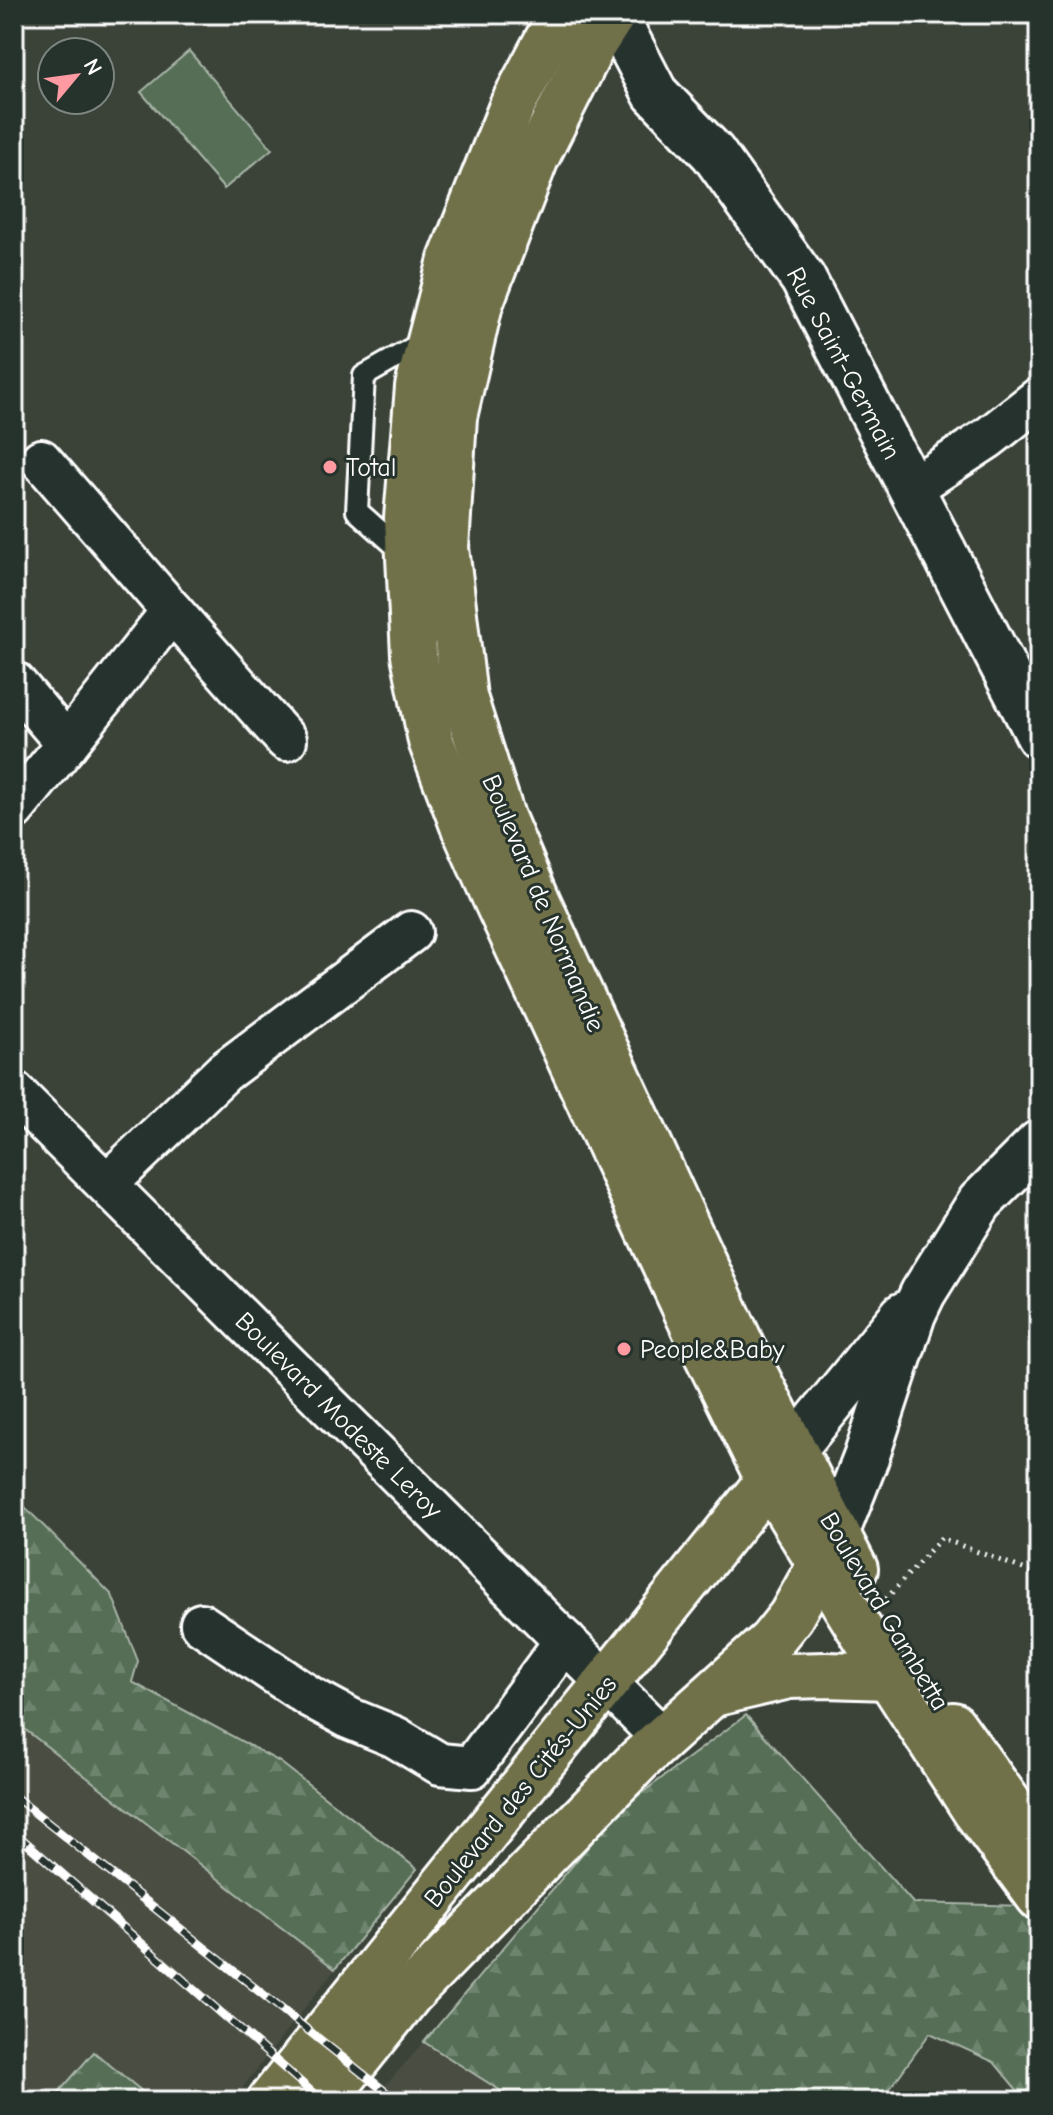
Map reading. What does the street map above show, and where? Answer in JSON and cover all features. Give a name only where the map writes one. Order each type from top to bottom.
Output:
[{"type":"main road","name":"Boulevard de Normandie","points":[[561,14],[512,106],[451,260],[418,387],[407,518],[414,655],[431,741],[462,823],[703,1347]]},
{"type":"main road","name":"Boulevard de Normandie","points":[[613,14],[593,45],[536,158],[480,304],[454,417],[446,548],[464,697],[502,817],[750,1364],[781,1465]]},
{"type":"main road","points":[[703,1347],[781,1465],[829,1549],[889,1677],[976,1812],[1039,1897]]},
{"type":"main road","points":[[703,1347],[736,1471],[738,1520]]},
{"type":"main road","name":"Boulevard des Cités-Unies","points":[[270,2101],[781,1465]]},
{"type":"main road","name":"Boulevard des Cités-Unies","points":[[324,2101],[410,1994],[639,1760],[771,1641],[791,1616],[829,1549]]},
{"type":"main road","name":"Boulevard Gambetta","points":[[829,1549],[878,1608],[956,1730],[1039,1845]]},
{"type":"main road","points":[[716,1693],[789,1676],[889,1677]]},
{"type":"street","name":"Rue Saint-Germain","points":[[613,14],[655,93],[713,153],[803,279],[1039,736]]},
{"type":"street","points":[[910,489],[988,438],[1039,398]]},
{"type":"street","points":[[41,460],[286,740]]},
{"type":"street","points":[[14,809],[172,611]]},
{"type":"street","points":[[14,682],[67,744]]},
{"type":"street","points":[[107,1184],[224,1072],[411,932]]},
{"type":"street","name":"Boulevard Modeste Leroy","points":[[14,1092],[663,1739]]},
{"type":"street","points":[[829,1549],[866,1458],[913,1314],[923,1293],[980,1202],[1039,1143]]},
{"type":"street","points":[[781,1465],[923,1293]]},
{"type":"street","points":[[201,1624],[310,1697],[351,1719],[395,1737],[440,1764],[472,1767],[565,1641]]},
{"type":"path","points":[[878,1608],[941,1538],[1039,1575]]},
{"type":"shaded area","points":[[14,1722],[335,1969],[232,2101],[154,2101],[94,2053],[51,2101],[14,2101]]},
{"type":"shaded area","points":[[424,2042],[517,2101],[372,2101]]},
{"type":"green space","points":[[189,51],[272,149],[224,189],[141,92]]},
{"type":"green space","points":[[14,1496],[112,1595],[138,1661],[132,1682],[280,1762],[417,1869],[335,1969],[14,1721]]},
{"type":"green space","points":[[746,1715],[913,1903],[1028,1906],[1039,1920],[1039,2101],[1026,2101],[994,2062],[930,2033],[881,2101],[517,2101],[424,2042],[619,1810]]},
{"type":"green space","points":[[94,2052],[154,2101],[51,2101]]},
{"type":"railway","points":[[14,1796],[397,2101]]},
{"type":"railway","points":[[14,1832],[322,2101]]},
{"type":"place","name":"Total","points":[[330,467]]},
{"type":"place","name":"People&Baby","points":[[624,1349]]}]
